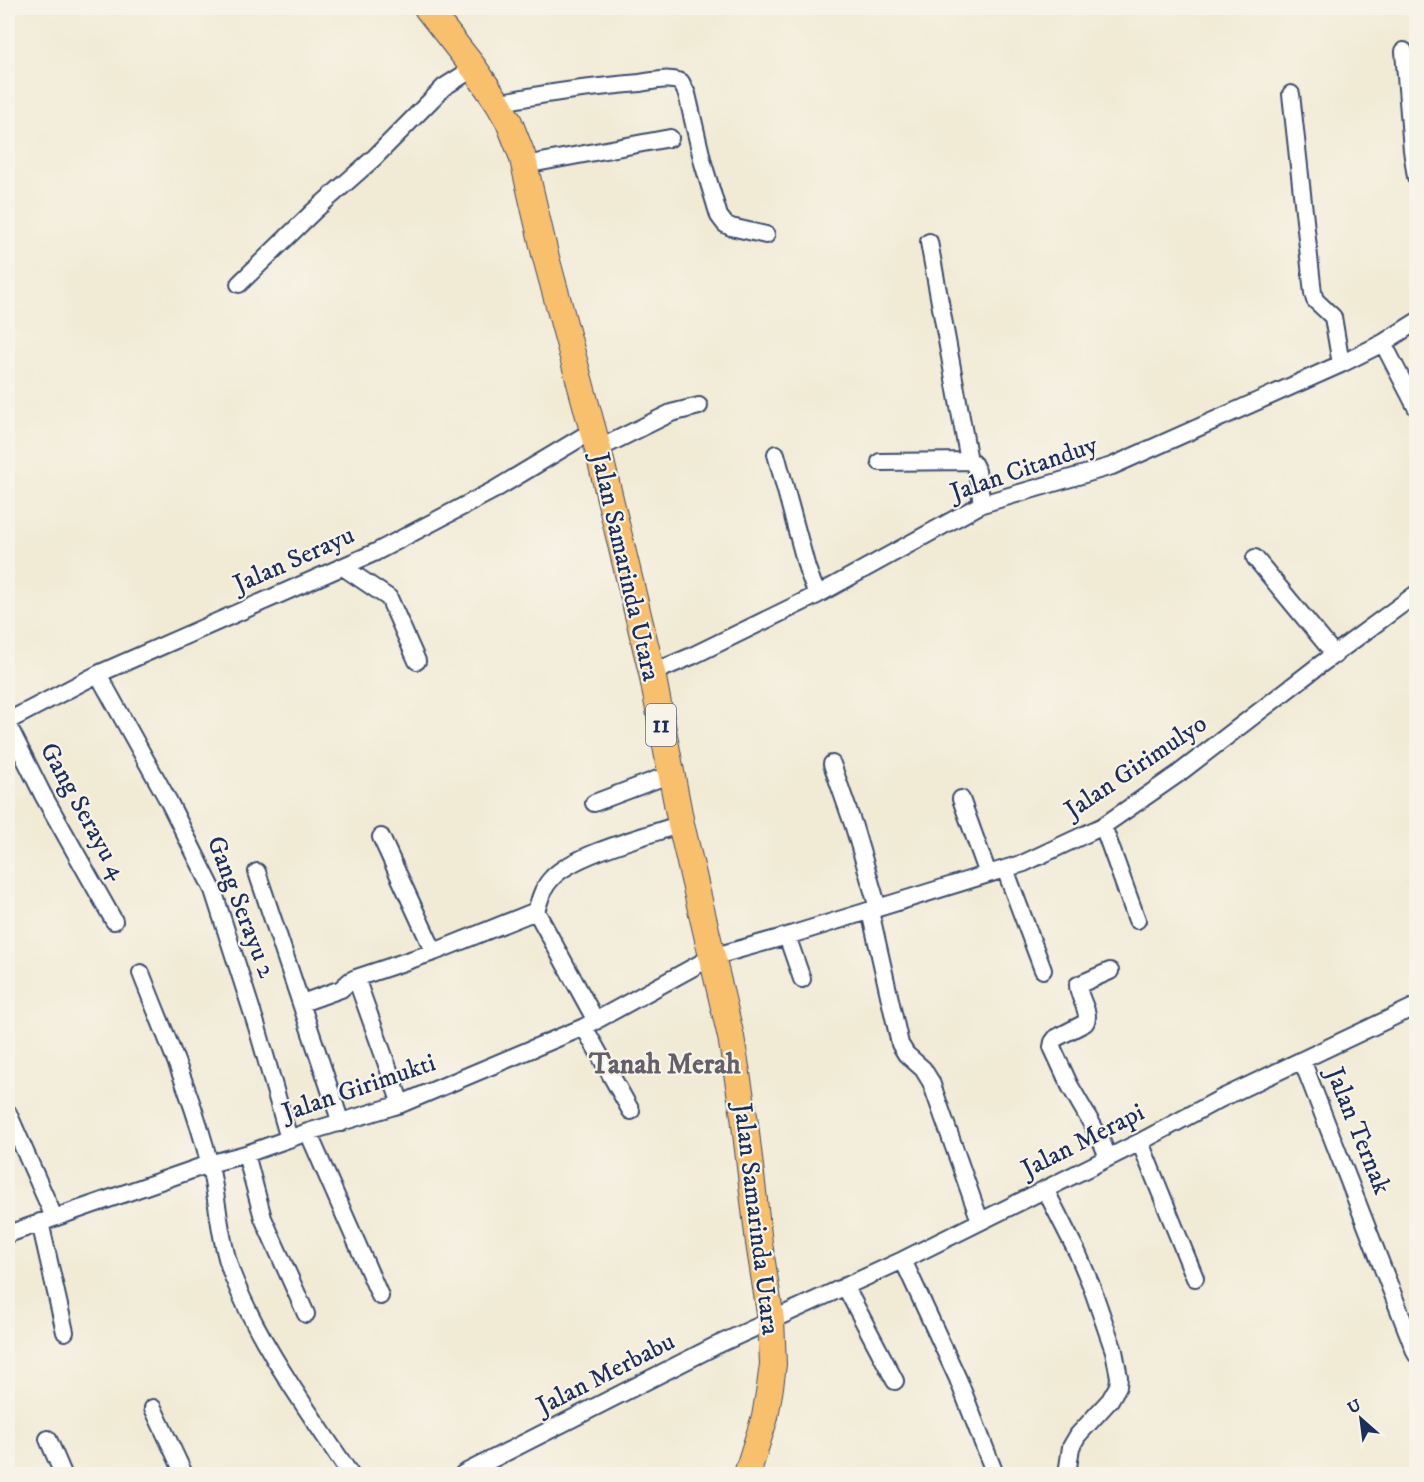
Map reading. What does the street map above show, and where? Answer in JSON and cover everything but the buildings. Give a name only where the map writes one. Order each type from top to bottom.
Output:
[{"type":"highway","name":"Jalan Samarinda Utara","points":[[427,8],[498,103],[515,136],[525,165],[545,254],[595,440],[652,673],[681,824],[733,1048],[771,1320],[773,1364],[770,1387],[765,1417],[747,1474]]},
{"type":"street","points":[[1404,51],[1416,177]]},
{"type":"street","points":[[239,284],[314,211],[374,158],[444,87],[474,68]]},
{"type":"street","points":[[498,103],[618,84],[672,79],[681,82],[687,94],[703,163],[719,216],[725,224],[731,227],[766,235]]},
{"type":"street","points":[[1291,94],[1313,293],[1316,300],[1333,317],[1341,364]]},
{"type":"street","points":[[525,165],[670,138]]},
{"type":"street","points":[[929,242],[969,461],[975,466],[982,504]]},
{"type":"street","name":"Jalan Citanduy","points":[[652,673],[817,596],[982,504],[1112,466],[1341,364],[1383,343],[1416,322]]},
{"type":"street","points":[[1383,343],[1416,406]]},
{"type":"street","name":"Jalan Serayu","points":[[8,721],[98,674],[376,552],[595,440],[671,413],[699,406]]},
{"type":"street","points":[[776,454],[807,568],[817,596]]},
{"type":"street","points":[[880,462],[969,461]]},
{"type":"street","points":[[1255,558],[1335,655]]},
{"type":"street","points":[[343,567],[389,598],[417,661]]},
{"type":"street","name":"Jalan Girimulyo","points":[[712,957],[997,872],[1023,863],[1103,826],[1178,774],[1416,594]]},
{"type":"street","name":"Gang Serayu 2","points":[[98,674],[169,802],[213,890],[257,1027],[289,1139]]},
{"type":"street","name":"Gang Serayu 4","points":[[8,725],[43,795],[114,921]]},
{"type":"street","points":[[832,764],[854,827],[874,909],[900,1044],[906,1054],[923,1069],[931,1082],[980,1221]]},
{"type":"street","points":[[594,803],[671,774]]},
{"type":"street","points":[[961,799],[1043,970]]},
{"type":"street","points":[[631,1111],[536,911],[544,888],[558,872],[613,846],[681,824]]},
{"type":"street","points":[[1103,826],[1137,920]]},
{"type":"street","points":[[381,837],[434,952]]},
{"type":"street","points":[[257,872],[341,1123]]},
{"type":"street","points":[[302,1003],[341,989],[357,978],[434,952],[536,911]]},
{"type":"street","points":[[787,936],[802,979]]},
{"type":"street","name":"Jalan Girimukti","points":[[8,1234],[209,1164],[401,1104],[590,1024],[712,957]]},
{"type":"street","points":[[1108,1158],[1100,1138],[1070,1086],[1052,1047],[1056,1038],[1085,1023],[1088,1019],[1078,985],[1110,971]]},
{"type":"street","points":[[141,973],[193,1108],[209,1164],[218,1220],[233,1275],[259,1330],[350,1474]]},
{"type":"street","points":[[357,978],[401,1104]]},
{"type":"street","name":"Jalan Merapi","points":[[771,1320],[903,1260],[1140,1142],[1220,1099],[1416,1006]]},
{"type":"street","name":"Jalan Ternak","points":[[1302,1060],[1416,1354]]},
{"type":"street","points":[[8,1113],[47,1219],[64,1332]]},
{"type":"street","points":[[308,1132],[380,1296]]},
{"type":"street","points":[[1140,1142],[1195,1278]]},
{"type":"street","points":[[246,1154],[263,1218],[306,1314]]},
{"type":"street","points":[[1045,1189],[1091,1285],[1114,1351],[1119,1377],[1118,1386],[1110,1400],[1078,1435],[1071,1447],[1067,1474]]},
{"type":"street","points":[[903,1260],[970,1407],[995,1474]]},
{"type":"street","points":[[845,1286],[896,1382]]},
{"type":"street","name":"Jalan Merbabu","points":[[463,1474],[771,1320]]},
{"type":"street","points":[[153,1408],[184,1474]]},
{"type":"street","points":[[48,1439],[63,1474]]},
{"type":"district","name":"Tanah Merah","points":[[665,1064]]}]
